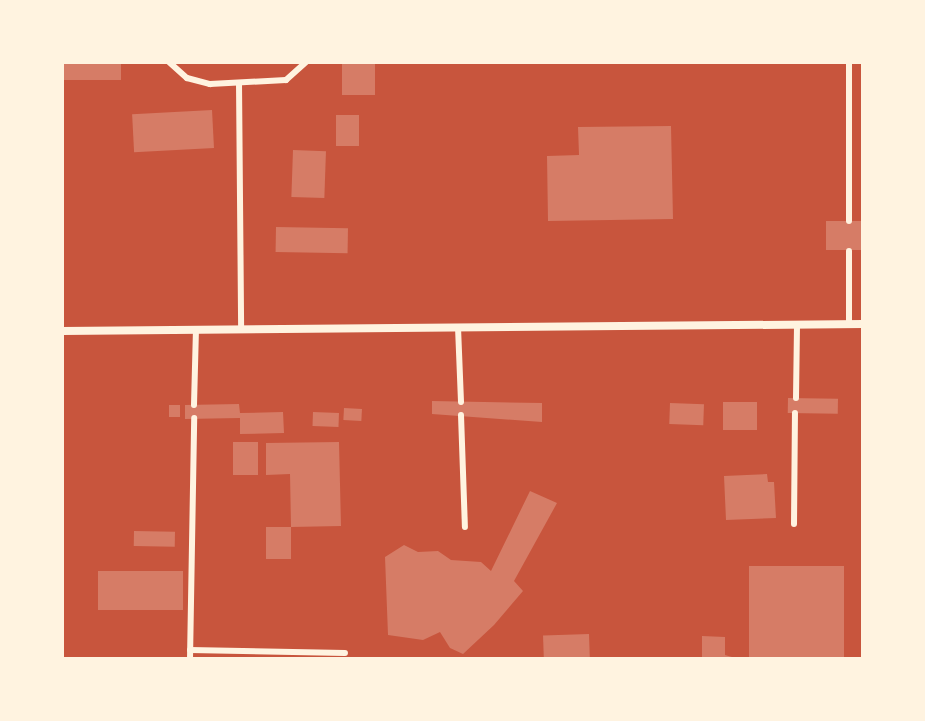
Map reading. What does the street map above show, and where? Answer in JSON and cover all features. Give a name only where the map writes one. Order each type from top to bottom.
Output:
[{"type":"street","points":[[62,331],[863,324]]},
{"type":"lane","points":[[169,62],[198,82],[239,83],[286,80],[306,62]]},
{"type":"lane","points":[[849,62],[849,221]]},
{"type":"lane","points":[[239,83],[241,329]]},
{"type":"lane","points":[[849,251],[849,324]]},
{"type":"lane","points":[[796,398],[797,324]]},
{"type":"lane","points":[[458,327],[461,402]]},
{"type":"lane","points":[[194,405],[196,330]]},
{"type":"lane","points":[[794,524],[795,413]]},
{"type":"lane","points":[[461,415],[465,527]]},
{"type":"lane","points":[[190,659],[194,418]]},
{"type":"lane","points":[[190,650],[345,653]]},
{"type":"building","points":[[64,62],[121,62],[121,80],[64,80]]},
{"type":"building","points":[[342,62],[375,62],[375,95],[342,95]]},
{"type":"building","points":[[212,110],[214,148],[134,152],[132,114]]},
{"type":"building","points":[[336,115],[359,115],[359,146],[336,146]]},
{"type":"building","points":[[671,126],[673,219],[548,221],[547,156],[579,155],[578,127]]},
{"type":"building","points":[[293,150],[326,151],[324,198],[291,197]]},
{"type":"building","points":[[826,221],[863,221],[863,250],[826,250]]},
{"type":"building","points":[[276,227],[348,228],[348,253],[276,252]]},
{"type":"building","points":[[788,398],[838,399],[838,414],[788,413]]},
{"type":"building","points":[[432,401],[542,403],[542,422],[432,414]]},
{"type":"building","points":[[723,402],[757,402],[757,430],[723,430]]},
{"type":"building","points":[[670,403],[704,404],[703,425],[669,424]]},
{"type":"building","points":[[239,404],[240,413],[283,412],[284,433],[240,434],[240,418],[185,419],[185,405]]},
{"type":"building","points":[[169,405],[180,405],[180,417],[169,417]]},
{"type":"building","points":[[344,408],[362,409],[361,421],[343,420]]},
{"type":"building","points":[[313,412],[339,413],[338,427],[313,426]]},
{"type":"building","points":[[233,442],[258,442],[258,475],[233,475]]},
{"type":"building","points":[[339,442],[341,526],[291,527],[290,474],[266,475],[266,443]]},
{"type":"building","points":[[767,474],[768,482],[774,482],[776,518],[726,520],[724,476]]},
{"type":"building","points":[[530,491],[557,503],[514,581],[523,591],[494,625],[463,654],[450,648],[440,632],[423,640],[388,635],[385,557],[404,545],[418,552],[438,551],[451,560],[481,562],[491,571]]},
{"type":"building","points":[[266,527],[291,527],[291,559],[266,559]]},
{"type":"building","points":[[134,531],[175,532],[175,547],[134,546]]},
{"type":"building","points":[[749,566],[844,566],[844,657],[749,657]]},
{"type":"building","points":[[98,571],[183,571],[183,610],[98,610]]},
{"type":"building","points":[[589,634],[590,659],[544,659],[543,636]]},
{"type":"building","points":[[702,636],[725,637],[725,655],[739,659],[702,659]]}]
